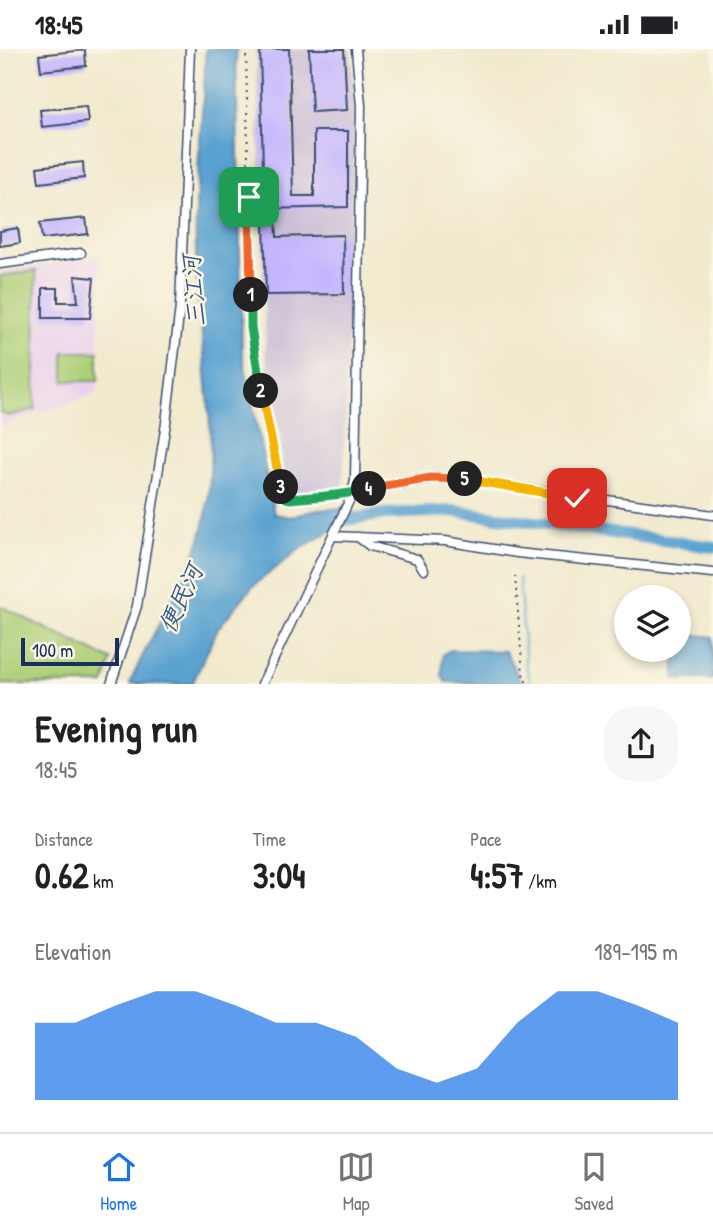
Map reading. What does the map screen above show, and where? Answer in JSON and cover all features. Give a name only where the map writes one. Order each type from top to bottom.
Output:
[{"type":"street","points":[[111,684],[140,595],[166,423],[180,307],[190,49]]},
{"type":"street","points":[[262,684],[351,496],[356,469],[361,106],[356,49]]},
{"type":"street","points":[[0,264],[81,253]]},
{"type":"street","points":[[351,496],[431,478],[453,478],[713,515]]},
{"type":"street","points":[[334,534],[445,541],[517,553],[713,573]]},
{"type":"street","points":[[358,537],[370,546],[417,559],[424,570]]},
{"type":"path","points":[[246,49],[251,327],[257,372],[283,493],[291,499],[351,496]]},
{"type":"path","points":[[515,576],[523,674],[527,684]]},
{"type":"shaded area","points":[[256,49],[350,49],[355,101],[343,490],[288,492],[282,469],[280,435],[266,355]]},
{"type":"shaded area","points":[[100,257],[98,389],[95,394],[0,426],[0,272]]},
{"type":"green space","points":[[36,271],[35,409],[8,416],[0,412],[0,276]]},
{"type":"green space","points":[[64,352],[98,352],[98,381],[64,381]]},
{"type":"green space","points":[[0,606],[111,660],[104,684],[0,684]]},
{"type":"water","name":"便民河","points":[[206,49],[236,49],[242,351],[274,514],[290,517],[317,510],[346,508],[337,527],[298,550],[252,587],[218,628],[192,684],[130,684],[193,558],[206,515],[210,482],[210,417],[196,256],[197,178]]},
{"type":"water","points":[[691,634],[713,637],[713,679],[675,679],[674,662],[691,662]]},
{"type":"water","points":[[450,650],[505,651],[522,684],[446,682],[442,676],[443,654]]},
{"type":"building","points":[[260,49],[289,49],[293,196],[314,196],[314,131],[348,131],[348,207],[264,209]]},
{"type":"building","points":[[309,49],[344,49],[347,110],[312,112]]},
{"type":"building","points":[[85,50],[86,66],[41,71],[39,55]]},
{"type":"building","points":[[86,106],[88,122],[42,127],[40,110]]},
{"type":"building","points":[[83,162],[84,178],[39,183],[37,167]]},
{"type":"building","points":[[86,218],[88,234],[42,239],[40,223]]},
{"type":"building","points":[[276,219],[277,237],[343,235],[344,294],[266,295],[264,220]]},
{"type":"building","points":[[18,228],[20,243],[0,246],[0,231]]},
{"type":"building","points":[[75,276],[94,278],[90,318],[43,318],[43,288],[58,288],[58,302],[78,302]]},
{"type":"waterway","points":[[329,522],[386,514],[454,511],[713,547]]},
{"type":"waterway","points":[[519,578],[526,666],[531,684]]},
{"type":"route","points":[[249,197],[251,327],[257,372],[286,498],[321,495],[344,497],[368,489],[431,478],[453,478],[577,498]]},
{"type":"water label","name":"三江河","points":[[193,291]]}]
